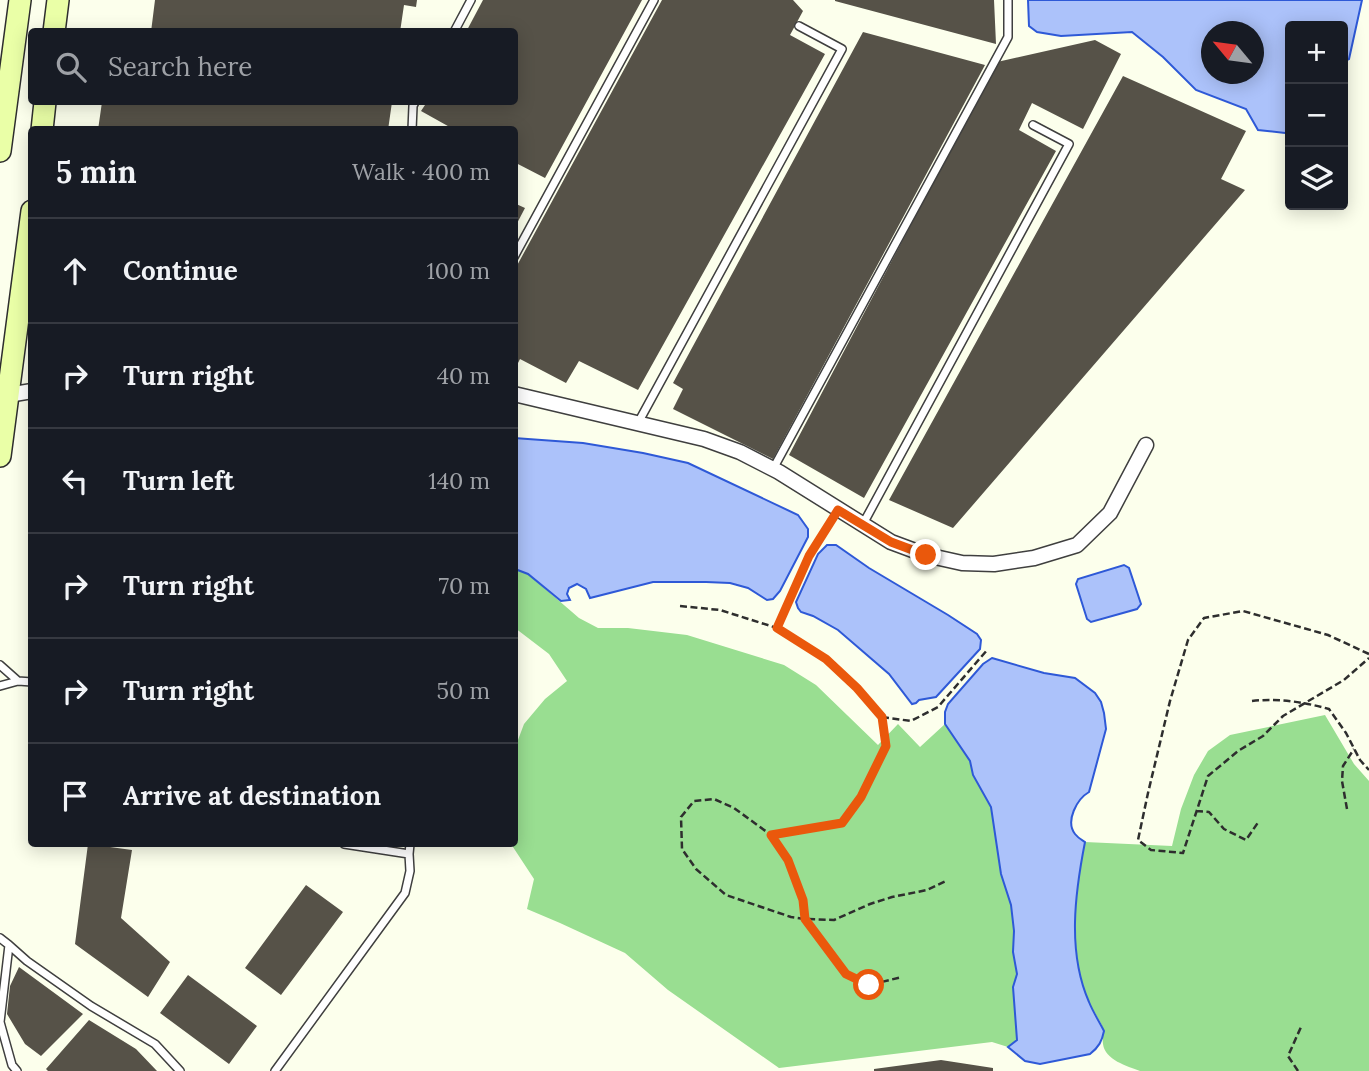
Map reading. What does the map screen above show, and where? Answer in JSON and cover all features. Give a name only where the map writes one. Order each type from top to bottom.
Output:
[{"type":"main road","points":[[0,151],[20,0]]},
{"type":"main road","points":[[54,28],[58,0]]},
{"type":"main road","points":[[42,126],[45,105]]},
{"type":"main road","points":[[0,456],[28,242]]},
{"type":"street","points":[[8,396],[28,392]]},
{"type":"street","points":[[518,395],[704,439],[740,452],[773,469],[891,542],[926,555],[962,563],[994,564],[1034,558],[1077,545],[1110,513],[1146,446]]},
{"type":"lane","points":[[456,28],[471,0]]},
{"type":"lane","points":[[518,250],[654,0]]},
{"type":"lane","points":[[773,469],[1008,37],[1008,0]]},
{"type":"lane","points":[[637,424],[842,49],[799,26]]},
{"type":"lane","points":[[412,126],[414,105]]},
{"type":"lane","points":[[863,524],[1069,144],[1033,125]]},
{"type":"lane","points":[[0,664],[18,681]]},
{"type":"lane","points":[[0,686],[18,681],[28,682]]},
{"type":"lane","points":[[364,847],[409,854]]},
{"type":"lane","points":[[275,1071],[405,893],[410,871],[410,847]]},
{"type":"lane","points":[[0,938],[27,961],[91,1006],[155,1045],[180,1071]]},
{"type":"lane","points":[[9,945],[0,1022],[12,1065],[17,1071]]},
{"type":"path","points":[[777,628],[809,556],[838,510]]},
{"type":"path","points":[[680,606],[720,610],[777,628],[826,659],[857,688],[882,717],[886,746],[861,797],[842,823],[771,835]]},
{"type":"path","points":[[1243,611],[1328,635],[1369,656],[1344,680],[1307,703],[1283,716],[1263,736],[1238,751],[1208,776],[1183,853],[1151,850],[1138,840],[1160,740],[1184,652],[1188,640],[1204,618],[1243,611]]},
{"type":"path","points":[[882,717],[911,721],[938,707],[988,649]]},
{"type":"path","points":[[1252,701],[1265,699],[1307,703],[1329,709],[1360,760],[1369,769]]},
{"type":"path","points":[[1347,809],[1342,781],[1343,766],[1354,748]]},
{"type":"path","points":[[902,977],[869,985],[846,974],[805,919],[803,900],[788,860],[771,835],[734,808],[714,799],[694,801],[681,817],[682,849],[696,869],[726,895],[792,917],[805,919],[834,920],[870,904],[927,890],[946,881]]},
{"type":"path","points":[[1196,811],[1209,812],[1224,828],[1246,840],[1259,821]]},
{"type":"path","points":[[1298,1071],[1288,1056],[1301,1027]]},
{"type":"green space","points":[[518,570],[528,574],[579,618],[598,628],[628,628],[687,635],[784,665],[816,685],[878,745],[898,724],[920,747],[945,724],[970,761],[973,775],[991,807],[1001,874],[1011,905],[1014,931],[1013,952],[1017,974],[1013,987],[1017,1040],[1008,1047],[992,1042],[779,1068],[668,990],[625,953],[527,909],[534,879],[513,847],[518,847],[518,740],[524,724],[545,699],[567,681],[549,654],[518,630]]},
{"type":"green space","points":[[1325,715],[1354,764],[1369,781],[1369,1071],[1140,1071],[1117,1062],[1105,1050],[1103,1028],[1088,1000],[1078,961],[1075,907],[1085,842],[1172,846],[1181,809],[1194,775],[1208,751],[1230,735]]},
{"type":"water","points":[[1028,0],[1362,0],[1348,60],[1348,21],[1285,21],[1285,133],[1258,130],[1246,109],[1196,90],[1163,57],[1132,32],[1061,36],[1037,32],[1029,26]]},
{"type":"water","points":[[518,438],[583,443],[688,463],[798,515],[808,529],[808,537],[780,591],[773,599],[767,600],[748,588],[730,583],[653,582],[590,598],[586,589],[577,584],[569,588],[567,594],[570,600],[561,601],[528,574],[518,570]]},
{"type":"water","points":[[827,545],[836,545],[977,634],[981,640],[980,649],[936,697],[912,704],[889,674],[838,630],[798,608],[796,602],[818,554]]},
{"type":"water","points":[[1124,565],[1129,568],[1141,604],[1137,609],[1091,622],[1087,619],[1076,584],[1078,579]]},
{"type":"water","points":[[992,658],[1044,673],[1075,678],[1095,693],[1101,702],[1106,729],[1089,792],[1077,805],[1071,823],[1075,834],[1085,842],[1076,902],[1075,943],[1078,963],[1089,1002],[1104,1031],[1100,1044],[1090,1054],[1040,1064],[1025,1061],[1008,1047],[1017,1040],[1013,987],[1017,974],[1011,905],[1001,874],[991,807],[973,775],[970,761],[945,724],[948,704],[983,664]]},
{"type":"building","points":[[155,0],[417,0],[416,7],[404,5],[401,28],[152,28]]},
{"type":"building","points":[[483,0],[642,0],[545,178],[518,164],[518,126],[448,126],[421,111],[425,105],[518,105],[518,28],[468,28]]},
{"type":"building","points":[[662,0],[793,0],[803,11],[790,35],[825,54],[638,390],[579,361],[566,383],[520,359],[518,363],[518,264]]},
{"type":"building","points":[[994,0],[996,44],[835,1]]},
{"type":"building","points":[[863,32],[985,65],[773,459],[673,409],[683,389],[673,383]]},
{"type":"building","points":[[1095,40],[1121,54],[1083,129],[1032,103],[1019,130],[1056,151],[864,498],[789,455],[997,62]]},
{"type":"building","points":[[1123,76],[1246,131],[1221,179],[1245,190],[953,528],[889,500]]},
{"type":"building","points":[[102,105],[392,105],[389,126],[99,126]]},
{"type":"building","points":[[518,205],[525,208],[518,221]]},
{"type":"building","points":[[88,847],[132,850],[121,918],[170,962],[148,997],[75,944]]},
{"type":"building","points":[[306,885],[343,912],[281,995],[245,968]]},
{"type":"building","points":[[19,967],[83,1014],[41,1056],[25,1044],[7,1014],[10,986]]},
{"type":"building","points":[[188,975],[257,1026],[229,1064],[160,1013]]},
{"type":"building","points":[[89,1020],[136,1049],[157,1071],[48,1071],[46,1069]]},
{"type":"building","points":[[941,1060],[993,1068],[993,1071],[874,1071],[874,1069]]},
{"type":"route","points":[[869,985],[846,974],[805,919],[803,900],[788,860],[771,835],[842,823],[861,797],[886,746],[882,717],[857,688],[826,659],[777,628],[809,556],[838,510],[891,542],[926,555]]}]
